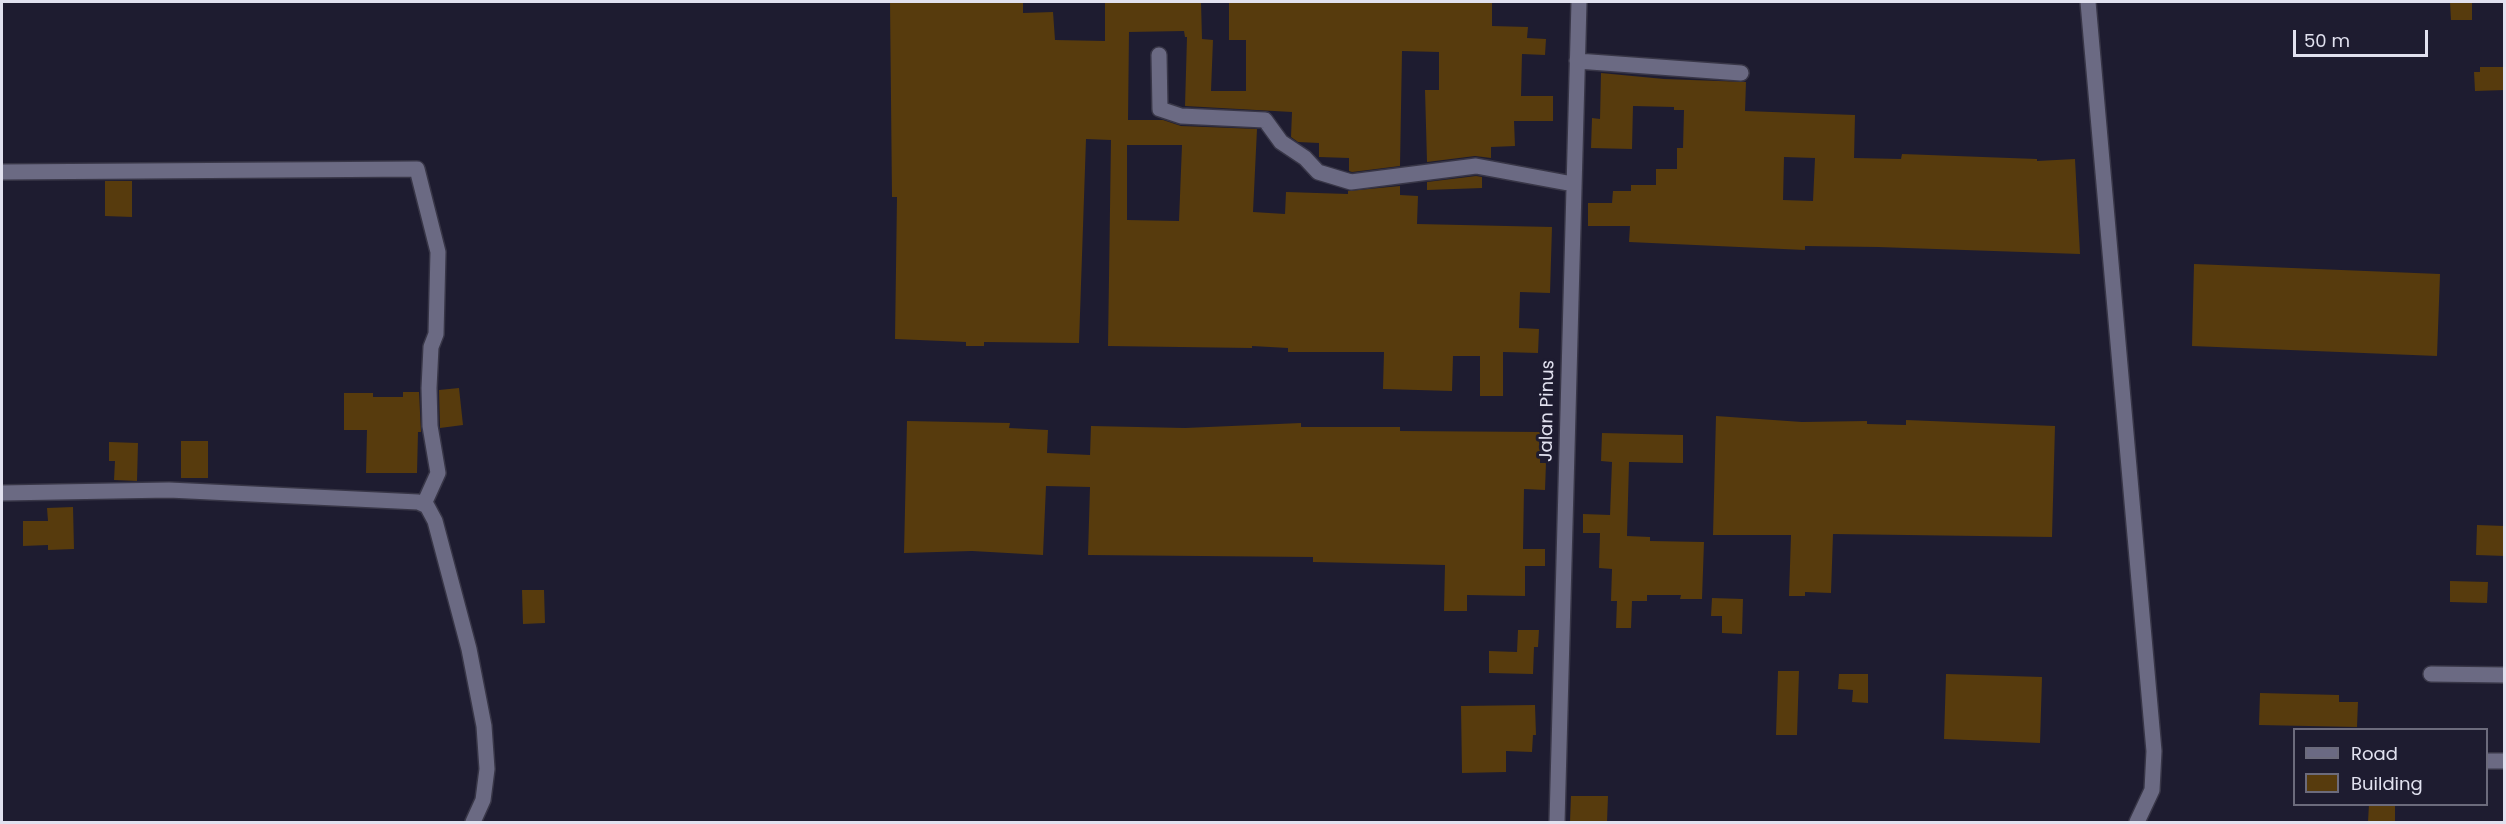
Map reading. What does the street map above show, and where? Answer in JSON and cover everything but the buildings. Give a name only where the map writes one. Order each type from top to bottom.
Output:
[{"type":"street","name":"Jalan Pinus","points":[[1557,822],[1579,2]]},
{"type":"street","points":[[2088,2],[2154,751],[2152,790],[2137,822]]},
{"type":"street","points":[[1159,55],[1160,109],[1181,116],[1266,120],[1281,142],[1305,158],[1318,172],[1351,183],[1476,166],[1573,184]]},
{"type":"street","points":[[1577,61],[1741,73]]},
{"type":"street","points":[[2,172],[417,169],[438,252],[436,334],[431,347],[429,388],[430,426],[438,473],[424,504]]},
{"type":"street","points":[[2,493],[169,490],[424,504]]},
{"type":"street","points":[[424,504],[435,521],[469,649],[484,726],[487,769],[483,800],[473,822]]},
{"type":"street","points":[[2431,674],[2505,675]]},
{"type":"street","points":[[2488,761],[2505,761]]}]
